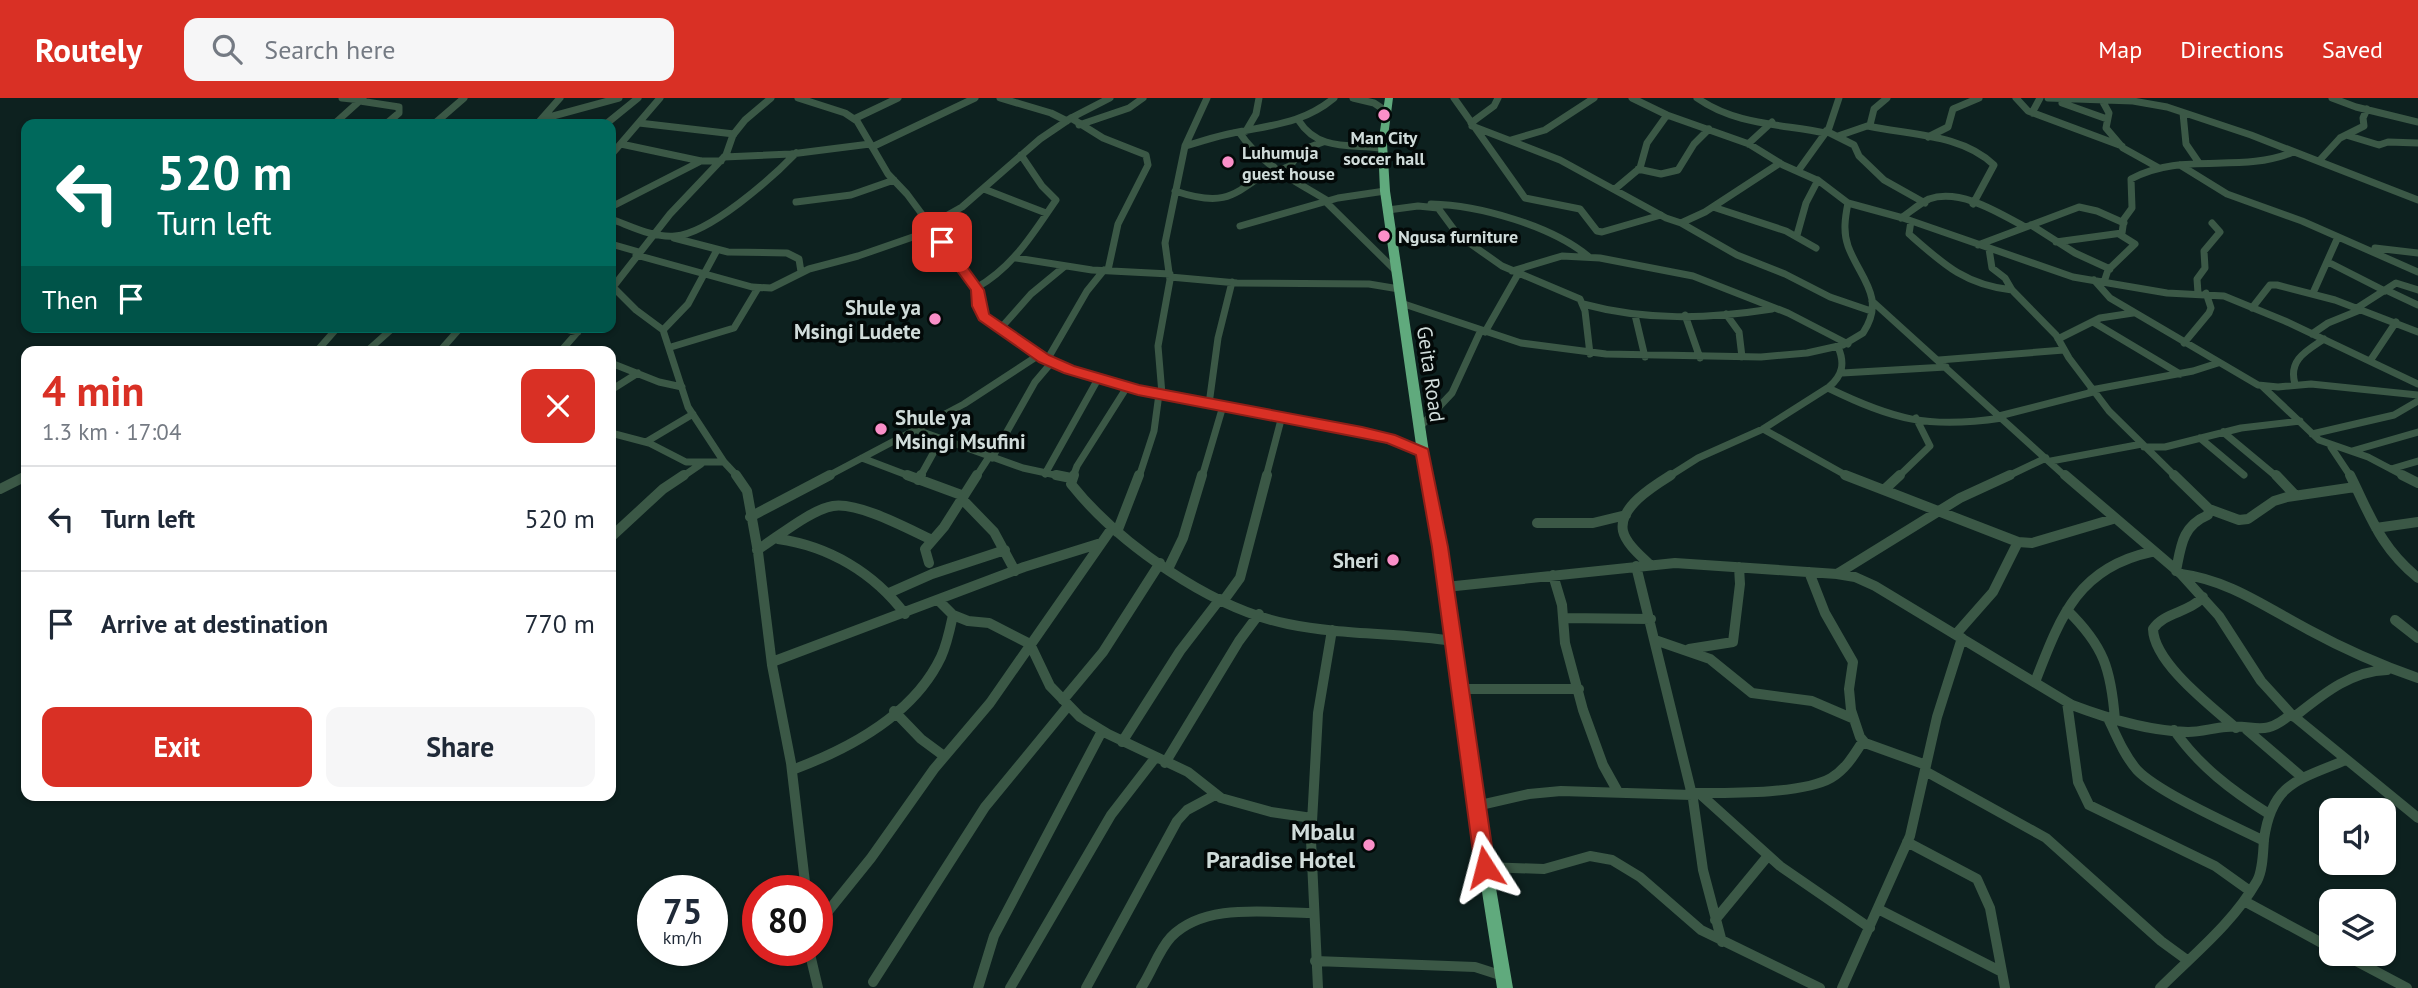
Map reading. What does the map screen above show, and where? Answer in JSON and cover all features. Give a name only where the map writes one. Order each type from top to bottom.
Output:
[{"type":"highway","name":"Geita Road","points":[[1387,105],[1381,148],[1385,191],[1504,982]]},
{"type":"street","points":[[342,98],[400,107],[399,113],[392,119]]},
{"type":"street","points":[[440,119],[464,98]]},
{"type":"street","points":[[541,119],[560,98]]},
{"type":"street","points":[[546,119],[619,98]]},
{"type":"street","points":[[612,119],[638,98]]},
{"type":"street","points":[[616,150],[660,98]]},
{"type":"street","points":[[616,281],[654,234],[723,159],[734,134],[750,115],[771,98]]},
{"type":"street","points":[[798,98],[841,111],[854,119],[894,180],[976,288],[984,317],[1039,355],[1098,379],[1127,387],[1390,439],[1423,452]]},
{"type":"street","points":[[854,119],[898,98]]},
{"type":"street","points":[[621,144],[701,161],[871,145],[975,98]]},
{"type":"street","points":[[929,563],[924,553],[990,457],[1050,361],[1082,298],[1106,270],[1118,224],[1148,165],[1148,160],[1142,153],[1118,145],[1069,119],[1000,98]]},
{"type":"street","points":[[616,246],[705,274],[758,288],[771,288],[801,272],[931,228],[984,189],[1021,155],[1069,119],[1110,98]]},
{"type":"street","points":[[1079,125],[1129,108],[1143,98]]},
{"type":"street","points":[[833,905],[871,858],[944,756],[975,723],[1101,543],[1115,530],[1144,467],[1157,420],[1161,394],[1158,346],[1170,275],[1166,243],[1185,146],[1207,98]]},
{"type":"street","points":[[1243,131],[1256,114],[1259,98]]},
{"type":"street","points":[[1185,146],[1315,116],[1335,98]]},
{"type":"street","points":[[1353,98],[1387,105]]},
{"type":"street","points":[[1454,98],[1525,198],[1580,209],[1597,231],[1602,232],[1661,215]]},
{"type":"street","points":[[1471,125],[1498,98]]},
{"type":"street","points":[[1511,140],[1545,130],[1594,98]]},
{"type":"street","points":[[1632,98],[1667,115],[1748,144],[1780,163],[1818,180],[1848,203],[1911,221],[2051,271],[2167,293],[2202,293],[2252,307],[2418,384]]},
{"type":"street","points":[[1698,98],[1721,114],[1838,136],[1854,145],[1859,156],[1884,180],[1925,203]]},
{"type":"street","points":[[1798,171],[1826,132],[1839,98]]},
{"type":"street","points":[[1868,126],[1874,109],[1887,98]]},
{"type":"street","points":[[1928,137],[1948,127],[1953,109],[1979,98]]},
{"type":"street","points":[[2016,98],[2032,113],[2122,146],[2160,168]]},
{"type":"street","points":[[2032,113],[2040,98]]},
{"type":"street","points":[[2048,98],[2103,102],[2148,100],[2251,135],[2418,200]]},
{"type":"street","points":[[2048,98],[2106,119]]},
{"type":"street","points":[[2332,98],[2367,110],[2418,122]]},
{"type":"street","points":[[339,119],[361,99]]},
{"type":"street","points":[[2103,102],[2109,113],[2106,128],[2122,146]]},
{"type":"street","points":[[2319,161],[2346,135],[2364,126],[2363,118],[2367,110]]},
{"type":"street","points":[[2183,113],[2186,144],[2199,163]]},
{"type":"street","points":[[1615,189],[1639,169],[1651,136],[1667,115]]},
{"type":"street","points":[[1299,121],[1305,133],[1323,142],[1381,148]]},
{"type":"street","points":[[639,122],[734,134]]},
{"type":"street","points":[[1748,144],[1772,122]]},
{"type":"street","points":[[1471,125],[1560,160],[1737,255],[1785,274],[1830,297],[1871,311]]},
{"type":"street","points":[[1838,136],[1868,126],[1928,137],[1972,150],[1994,164],[1973,204]]},
{"type":"street","points":[[1639,169],[1661,174],[1678,170],[1694,144],[1709,129]]},
{"type":"street","points":[[1243,131],[1253,153],[1326,201],[1397,272]]},
{"type":"street","points":[[2346,135],[2379,145],[2388,142],[2418,143]]},
{"type":"street","points":[[1175,191],[1204,201],[1222,201],[1277,169],[1290,166],[1302,150],[1323,142]]},
{"type":"street","points":[[2056,242],[2119,234],[2124,230],[2125,217],[2132,209],[2131,179],[2141,173],[2199,163],[2258,163],[2293,152]]},
{"type":"street","points":[[670,237],[699,228],[775,176],[796,153]]},
{"type":"street","points":[[976,288],[995,277],[1016,258],[1056,198],[1042,186],[1021,155]]},
{"type":"street","points":[[616,205],[701,161]]},
{"type":"street","points":[[1681,223],[1713,207],[1780,163]]},
{"type":"street","points":[[2180,165],[2227,194],[2283,213],[2418,272]]},
{"type":"street","points":[[796,202],[851,195],[894,180]]},
{"type":"street","points":[[1797,235],[1806,202],[1818,180]]},
{"type":"street","points":[[984,189],[1046,213]]},
{"type":"street","points":[[1240,226],[1326,201],[1368,191],[1385,191]]},
{"type":"street","points":[[1901,218],[1931,198],[1973,204],[2028,226],[2110,269]]},
{"type":"street","points":[[1388,210],[1443,203],[1468,208],[1567,240],[1589,257]]},
{"type":"street","points":[[1401,303],[1535,347],[1590,354],[1742,357],[1838,347],[1863,334],[1872,301],[1870,281],[1845,236],[1848,203]]},
{"type":"street","points":[[1426,206],[1438,208],[1458,235],[1515,272],[1570,294],[1583,304],[1635,315],[1685,316],[1774,309]]},
{"type":"street","points":[[1713,207],[1797,235],[1816,247]]},
{"type":"street","points":[[1978,245],[2079,207],[2097,211],[2124,223]]},
{"type":"street","points":[[616,221],[654,234],[717,250],[787,253],[799,259],[801,272]]},
{"type":"street","points":[[1911,221],[1909,234],[1954,273],[1979,285],[2012,290]]},
{"type":"street","points":[[2185,342],[2211,309],[2195,283],[2196,277],[2206,268],[2204,251],[2220,232],[2212,223]]},
{"type":"street","points":[[2104,282],[2110,269],[2135,244],[2119,234]]},
{"type":"street","points":[[2313,293],[2338,237]]},
{"type":"street","points":[[2355,244],[2418,253]]},
{"type":"street","points":[[1989,249],[1992,268],[2005,278],[2012,290],[2058,339],[2092,391],[2143,446],[2208,509],[2239,520],[2248,519],[2274,501],[2355,486]]},
{"type":"street","points":[[663,330],[684,311],[717,250]]},
{"type":"street","points":[[1420,427],[1450,399],[1461,382],[1483,331],[1515,272],[1553,257],[1589,257],[1693,276],[1774,309],[1848,344]]},
{"type":"street","points":[[1016,258],[1065,266],[1232,282],[1337,283],[1399,289]]},
{"type":"street","points":[[2328,262],[2418,304]]},
{"type":"street","points":[[1000,330],[1031,294],[1065,266]]},
{"type":"street","points":[[2094,281],[2110,299],[2249,382],[2261,386],[2295,384],[2418,395]]},
{"type":"street","points":[[1209,404],[1218,338],[1232,282]]},
{"type":"street","points":[[2312,334],[2358,309],[2398,282],[2418,290]]},
{"type":"street","points":[[2252,307],[2274,284],[2313,293],[2418,332]]},
{"type":"street","points":[[671,347],[734,328],[758,288]]},
{"type":"street","points":[[616,290],[636,310],[663,330],[692,414],[747,491],[772,662],[792,770],[804,875]]},
{"type":"street","points":[[1872,301],[2113,519],[2179,573],[2203,597],[2233,635],[2261,681],[2293,716],[2418,818]]},
{"type":"street","points":[[1583,304],[1590,354]]},
{"type":"street","points":[[2058,339],[2093,322],[2133,313]]},
{"type":"street","points":[[1726,314],[1739,332],[1742,357]]},
{"type":"street","points":[[1635,315],[1645,357]]},
{"type":"street","points":[[1685,316],[1700,358]]},
{"type":"street","points":[[2093,322],[2180,374]]},
{"type":"street","points":[[2370,361],[2396,322]]},
{"type":"street","points":[[373,346],[387,333]]},
{"type":"street","points":[[2295,384],[2291,371],[2294,362],[2325,339]]},
{"type":"street","points":[[1650,565],[1632,547],[1623,531],[1626,515],[1649,489],[1698,458],[1763,429],[1828,388],[1842,373],[1842,356],[1838,347]]},
{"type":"street","points":[[1842,373],[2064,350]]},
{"type":"street","points":[[750,517],[917,430],[997,385],[1039,355]]},
{"type":"street","points":[[1828,388],[1877,411],[1900,418],[1957,423],[2001,417],[2092,391],[2180,374],[2218,363]]},
{"type":"street","points":[[616,365],[682,387]]},
{"type":"street","points":[[616,387],[639,373]]},
{"type":"street","points":[[1045,474],[1098,379]]},
{"type":"street","points":[[2261,386],[2312,434],[2330,445],[2391,468],[2418,483]]},
{"type":"street","points":[[1127,387],[1071,478],[1074,490],[1115,530],[1164,566],[1222,599],[1285,624],[1402,633],[1453,641]]},
{"type":"street","points":[[2312,434],[2394,415],[2418,401]]},
{"type":"street","points":[[873,982],[991,799],[1085,678],[1183,538],[1223,406]]},
{"type":"street","points":[[646,443],[692,414]]},
{"type":"street","points":[[1122,742],[1168,666],[1240,578],[1282,416]]},
{"type":"street","points":[[1885,489],[1930,446],[1916,418]]},
{"type":"street","points":[[1837,574],[1960,498],[2048,459],[2143,446],[2165,447],[2223,432],[2300,421]]},
{"type":"street","points":[[1763,429],[1819,464],[2018,542],[2032,543],[2113,519]]},
{"type":"street","points":[[917,430],[990,457],[1045,474],[1071,478]]},
{"type":"street","points":[[2223,432],[2273,471],[2295,495]]},
{"type":"street","points":[[2351,452],[2418,432]]},
{"type":"street","points":[[616,434],[646,443],[686,462],[724,462]]},
{"type":"street","points":[[2200,438],[2244,475]]},
{"type":"street","points":[[918,480],[941,439]]},
{"type":"street","points":[[2330,445],[2346,468],[2393,557],[2418,578]]},
{"type":"street","points":[[862,458],[963,498],[983,518],[1005,550],[1015,571]]},
{"type":"street","points":[[2391,468],[2418,461]]},
{"type":"street","points":[[616,532],[663,489],[701,464]]},
{"type":"street","points":[[0,489],[21,478]]},
{"type":"street","points":[[757,550],[819,511],[842,506],[932,540]]},
{"type":"street","points":[[2179,573],[2183,534],[2188,524],[2208,514],[2208,509]]},
{"type":"street","points":[[1537,523],[1593,523],[1626,515]]},
{"type":"street","points":[[2376,528],[2418,522]]},
{"type":"street","points":[[776,539],[807,544],[866,574],[890,593],[905,614]]},
{"type":"street","points":[[1842,988],[1907,842],[1959,636],[1993,595],[2018,542]]},
{"type":"street","points":[[772,662],[1015,571],[1101,543]]},
{"type":"street","points":[[890,593],[932,574],[1005,550]]},
{"type":"street","points":[[2035,682],[2067,610],[2097,575],[2110,565],[2151,552]]},
{"type":"street","points":[[1446,587],[1650,565],[1739,567],[1854,577],[1875,586],[2067,702],[2111,719],[2174,730],[2241,728],[2270,731],[2367,670],[2396,670]]},
{"type":"street","points":[[1636,566],[1694,793],[1703,870],[1722,942]]},
{"type":"street","points":[[1687,650],[1733,642],[1740,584],[1739,567]]},
{"type":"street","points":[[1809,572],[1825,614],[1853,662],[1849,689],[1854,719],[1863,741],[1925,768],[2046,838],[2152,933],[2187,960]]},
{"type":"street","points":[[2179,573],[2198,575],[2225,587],[2343,647],[2416,679]]},
{"type":"street","points":[[1553,575],[1564,618],[1565,643],[1594,742],[1618,792]]},
{"type":"street","points":[[2203,597],[2193,607],[2163,619],[2154,626],[2152,632],[2156,644],[2172,667],[2303,778]]},
{"type":"street","points":[[938,600],[953,615],[968,621],[989,623],[1030,644],[1050,685],[1065,703],[1102,731],[1160,761],[1188,772],[1214,795],[1271,812],[1312,818]]},
{"type":"street","points":[[2067,610],[2095,639],[2108,663],[2111,719],[2126,755],[2138,771],[2157,785],[2264,841]]},
{"type":"street","points":[[1010,988],[1111,815],[1160,761],[1259,614]]},
{"type":"street","points":[[792,770],[826,759],[852,745],[920,686],[939,661],[953,615]]},
{"type":"street","points":[[1564,618],[1651,619]]},
{"type":"street","points":[[2395,620],[2418,638]]},
{"type":"street","points":[[1318,988],[1312,913],[1312,818],[1318,713],[1332,629]]},
{"type":"street","points":[[1655,639],[1710,659],[1752,693],[1812,701],[1854,719]]},
{"type":"street","points":[[1460,689],[1579,689]]},
{"type":"street","points":[[2067,702],[2078,782],[2089,805],[2215,866],[2250,891]]},
{"type":"street","points":[[894,711],[921,739],[944,756]]},
{"type":"street","points":[[2174,730],[2190,754],[2208,773],[2269,814]]},
{"type":"street","points":[[978,988],[982,965],[1015,895],[1102,731]]},
{"type":"street","points":[[1476,806],[1529,794],[1561,791],[1694,793],[1812,787],[1836,775],[1853,758],[1863,741]]},
{"type":"street","points":[[2160,988],[2244,901],[2259,877],[2269,814],[2278,794],[2303,778],[2346,760]]},
{"type":"street","points":[[1694,793],[1823,900],[1870,928]]},
{"type":"street","points":[[1086,988],[1177,821],[1187,810],[1214,795]]},
{"type":"street","points":[[1907,842],[1977,879],[1990,908],[2005,988]]},
{"type":"street","points":[[1485,867],[1546,869],[1585,857],[1603,858],[1630,871],[1655,889],[1685,920],[1722,942],[1820,988]]},
{"type":"street","points":[[1715,920],[1768,857]]},
{"type":"street","points":[[2244,901],[2319,942]]},
{"type":"street","points":[[1878,909],[2002,972]]},
{"type":"street","points":[[1141,988],[1152,974],[1171,937],[1182,926],[1201,918],[1227,914],[1312,913]]},
{"type":"street","points":[[1315,961],[1475,967],[1504,982]]},
{"type":"street","points":[[813,966],[818,988]]},
{"type":"street","points":[[2366,966],[2407,988]]},
{"type":"place","name":"Man City soccer hall","points":[[1384,115]]},
{"type":"place","name":"Luhumuja guest house","points":[[1228,162]]},
{"type":"place","name":"Ngusa furniture","points":[[1384,236]]},
{"type":"place","name":"Shule ya Msingi Ludete","points":[[935,319]]},
{"type":"place","name":"Shule ya Msingi Msufini","points":[[881,429]]},
{"type":"place","name":"Sheri","points":[[1393,560]]},
{"type":"place","name":"Mbalu Paradise Hotel","points":[[1369,845]]},
{"type":"route","points":[[942,242],[977,290],[984,317],[1044,359],[1069,370],[1138,390],[1362,432],[1423,452],[1452,626],[1485,867]]}]
